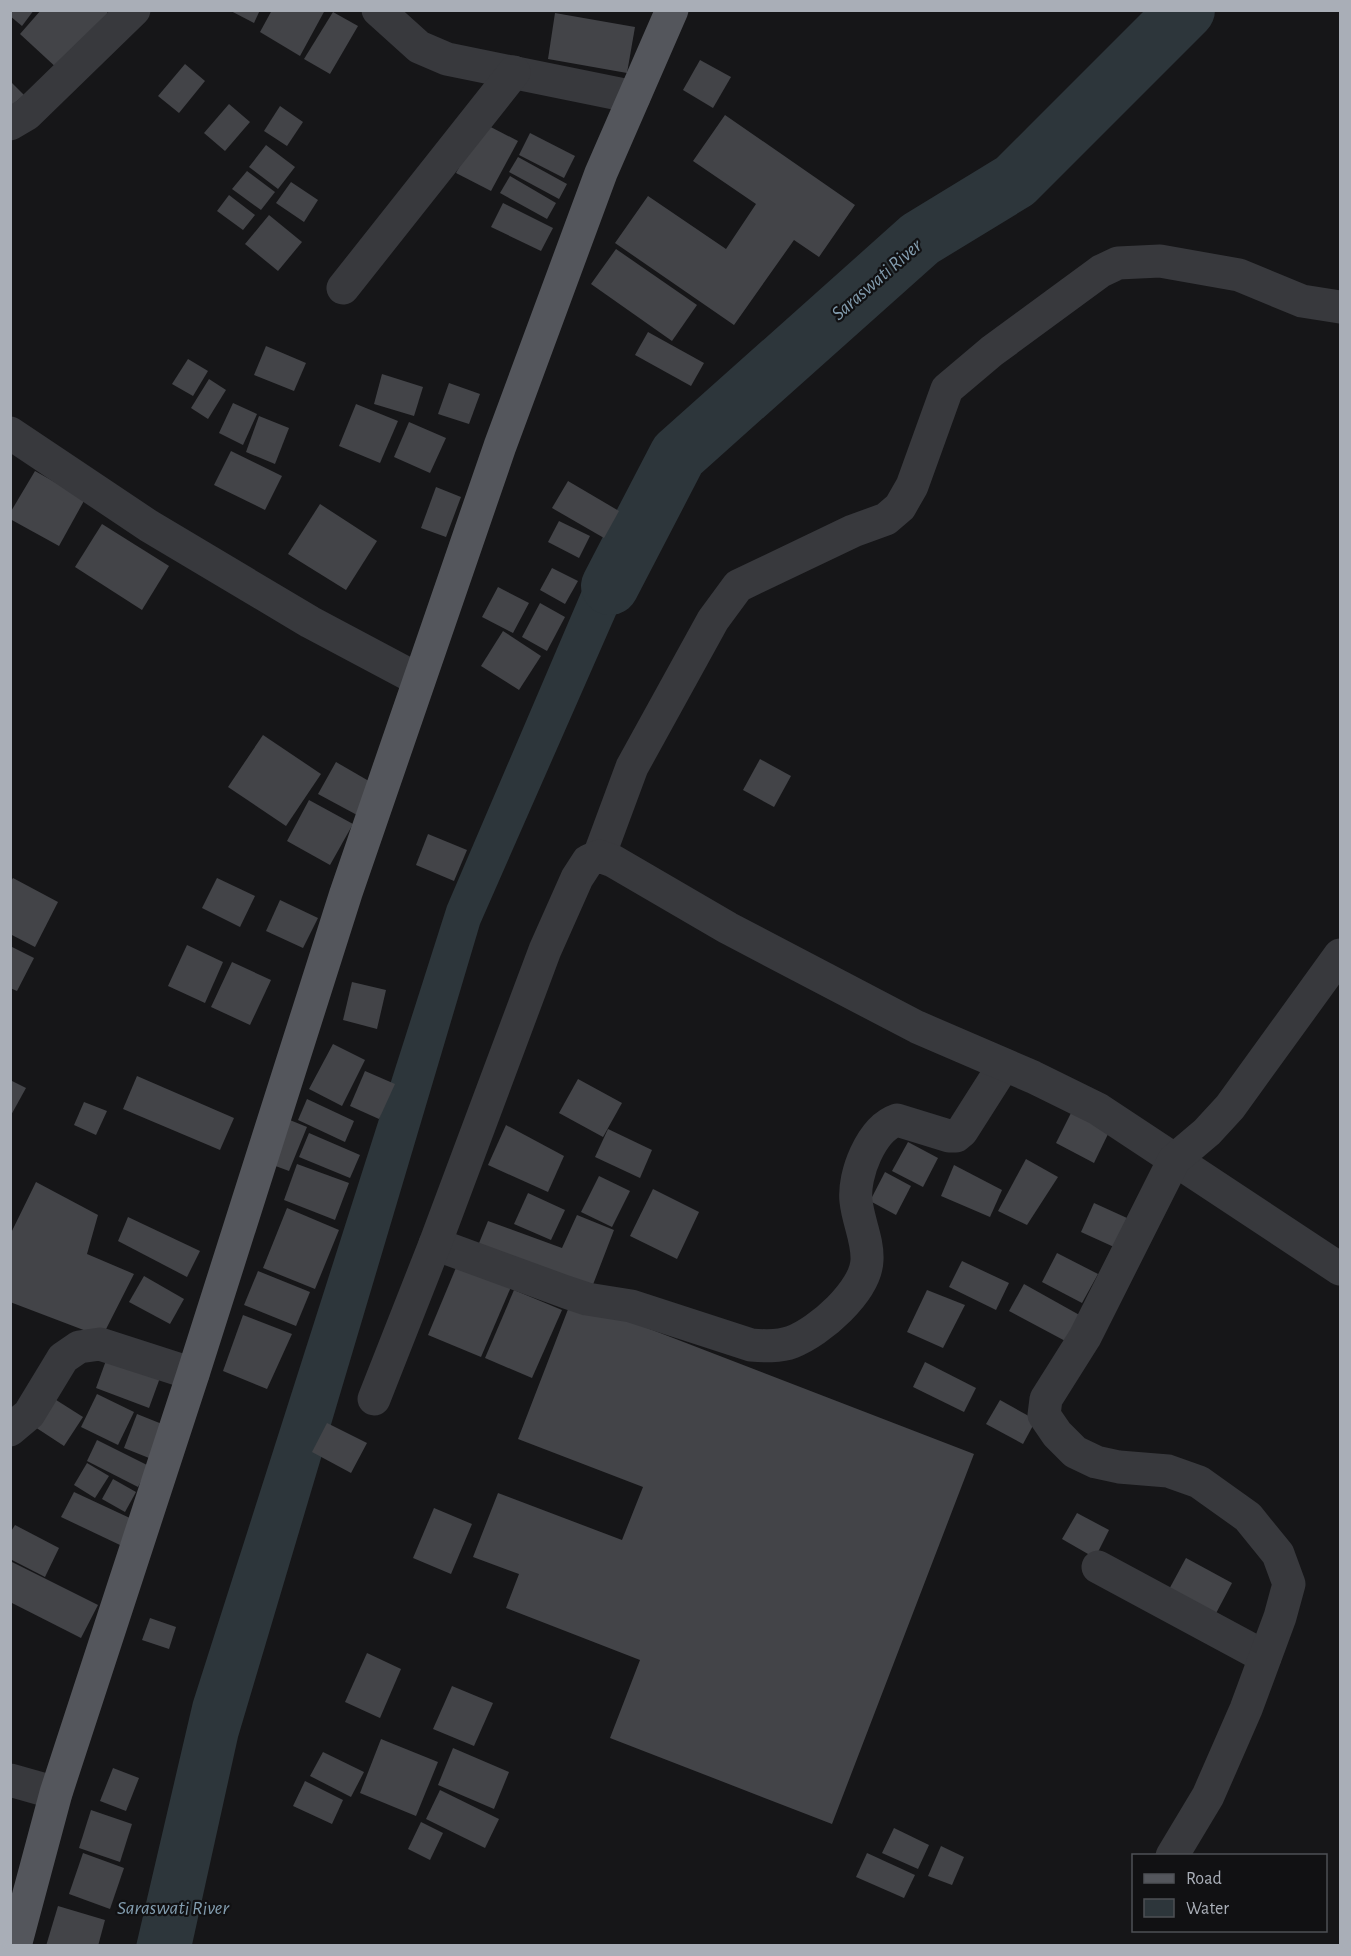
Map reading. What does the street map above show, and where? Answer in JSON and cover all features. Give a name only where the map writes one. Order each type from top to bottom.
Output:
[{"type":"main road","points":[[15,1946],[56,1793],[193,1374],[346,893],[500,446],[602,173],[672,10]]},
{"type":"street","points":[[10,124],[27,114],[134,10]]},
{"type":"street","points":[[378,10],[419,47],[447,59],[634,97]]},
{"type":"street","points":[[343,288],[514,72]]},
{"type":"street","points":[[599,856],[633,767],[713,620],[738,586],[853,531],[886,519],[900,507],[912,486],[947,389],[992,351],[1101,271],[1118,263],[1160,261],[1239,275],[1302,301],[1341,307]]},
{"type":"street","points":[[10,434],[149,526],[310,622],[419,680]]},
{"type":"street","points":[[374,1400],[545,950],[577,878],[588,861],[599,856],[614,861],[728,928],[907,1021],[1098,1109],[1341,1269]]},
{"type":"street","points":[[1174,1854],[1208,1796],[1246,1709],[1280,1617],[1289,1584],[1278,1554],[1248,1516],[1199,1482],[1168,1471],[1119,1467],[1096,1462],[1074,1452],[1057,1434],[1044,1415],[1046,1399],[1085,1337],[1174,1160],[1207,1132],[1230,1107],[1341,955]]},
{"type":"street","points":[[435,1244],[587,1299],[631,1306],[751,1345],[769,1346],[792,1343],[820,1327],[853,1294],[863,1276],[867,1260],[856,1203],[856,1184],[870,1144],[888,1123],[897,1120],[956,1136],[962,1131],[1004,1065]]},
{"type":"street","points":[[10,1430],[29,1414],[63,1358],[79,1347],[100,1344],[193,1374]]},
{"type":"street","points":[[1098,1567],[1265,1657]]},
{"type":"street","points":[[10,1780],[56,1793]]},
{"type":"water","name":"Saraswati River","points":[[589,574],[625,594],[480,924],[238,1737],[192,1945],[136,1946],[193,1702],[447,906]]},
{"type":"building","points":[[10,10],[34,10],[22,26],[10,16]]},
{"type":"building","points":[[41,10],[105,10],[110,15],[59,70],[20,34]]},
{"type":"building","points":[[229,10],[260,10],[254,23]]},
{"type":"building","points":[[272,10],[325,10],[300,56],[260,32]]},
{"type":"building","points":[[333,12],[358,26],[330,74],[304,59]]},
{"type":"building","points":[[555,13],[635,27],[627,73],[548,59]]},
{"type":"building","points":[[700,60],[731,77],[713,108],[683,90]]},
{"type":"building","points":[[185,64],[205,81],[179,113],[158,96]]},
{"type":"building","points":[[10,81],[24,95],[10,107]]},
{"type":"building","points":[[229,104],[250,122],[225,151],[204,133]]},
{"type":"building","points":[[280,106],[303,122],[287,146],[264,131]]},
{"type":"building","points":[[725,115],[855,205],[819,257],[794,240],[734,325],[615,243],[648,196],[726,249],[756,204],[693,161]]},
{"type":"building","points":[[483,123],[518,141],[491,191],[456,173]]},
{"type":"building","points":[[530,133],[575,156],[564,178],[519,155]]},
{"type":"building","points":[[266,145],[295,167],[278,189],[249,167]]},
{"type":"building","points":[[518,157],[567,184],[559,199],[509,172]]},
{"type":"building","points":[[247,171],[275,192],[261,210],[232,189]]},
{"type":"building","points":[[510,176],[556,203],[547,219],[500,193]]},
{"type":"building","points":[[291,182],[318,200],[304,222],[276,203]]},
{"type":"building","points":[[229,195],[255,215],[243,230],[217,211]]},
{"type":"building","points":[[503,203],[553,228],[541,251],[491,227]]},
{"type":"building","points":[[269,215],[302,242],[278,271],[245,244]]},
{"type":"building","points":[[616,249],[697,305],[672,341],[591,284]]},
{"type":"building","points":[[648,332],[704,363],[691,386],[635,355]]},
{"type":"building","points":[[266,346],[306,363],[294,391],[254,375]]},
{"type":"building","points":[[188,359],[208,371],[193,396],[172,384]]},
{"type":"building","points":[[382,374],[423,387],[414,416],[374,404]]},
{"type":"building","points":[[209,379],[226,390],[208,419],[191,408]]},
{"type":"building","points":[[449,383],[480,394],[469,424],[438,414]]},
{"type":"building","points":[[233,403],[257,414],[243,445],[219,433]]},
{"type":"building","points":[[356,404],[398,421],[380,463],[339,446]]},
{"type":"building","points":[[259,416],[289,428],[275,464],[246,452]]},
{"type":"building","points":[[409,422],[446,438],[430,473],[394,457]]},
{"type":"building","points":[[231,451],[282,476],[265,510],[214,485]]},
{"type":"building","points":[[35,471],[85,499],[59,546],[10,519],[10,513]]},
{"type":"building","points":[[568,481],[619,511],[604,538],[552,508]]},
{"type":"building","points":[[436,487],[461,497],[446,537],[421,528]]},
{"type":"building","points":[[320,504],[377,541],[346,590],[288,554]]},
{"type":"building","points":[[559,521],[590,536],[579,558],[548,542]]},
{"type":"building","points":[[102,524],[169,566],[142,610],[75,567]]},
{"type":"building","points":[[552,568],[578,581],[565,604],[540,590]]},
{"type":"building","points":[[498,587],[529,603],[513,633],[482,617]]},
{"type":"building","points":[[540,603],[565,617],[547,651],[522,637]]},
{"type":"building","points":[[503,631],[541,656],[519,690],[481,666]]},
{"type":"building","points":[[263,735],[321,774],[286,826],[228,787]]},
{"type":"building","points":[[760,759],[791,776],[774,807],[743,790]]},
{"type":"building","points":[[336,762],[374,784],[357,815],[318,794]]},
{"type":"building","points":[[309,800],[353,824],[330,865],[287,841]]},
{"type":"building","points":[[428,834],[467,850],[454,881],[416,865]]},
{"type":"building","points":[[13,878],[58,902],[35,947],[10,934],[10,883]]},
{"type":"building","points":[[217,878],[255,896],[240,927],[202,908]]},
{"type":"building","points":[[280,900],[318,918],[303,948],[266,931]]},
{"type":"building","points":[[187,945],[223,962],[205,1003],[168,986]]},
{"type":"building","points":[[10,946],[34,958],[17,991],[10,988]]},
{"type":"building","points":[[232,962],[271,980],[250,1025],[211,1007]]},
{"type":"building","points":[[352,982],[386,990],[377,1029],[343,1020]]},
{"type":"building","points":[[333,1044],[365,1060],[342,1106],[309,1089]]},
{"type":"building","points":[[365,1071],[395,1084],[379,1119],[350,1106]]},
{"type":"building","points":[[137,1076],[234,1118],[220,1150],[123,1109]]},
{"type":"building","points":[[578,1079],[622,1103],[603,1137],[559,1113]]},
{"type":"building","points":[[10,1080],[26,1088],[10,1117]]},
{"type":"building","points":[[307,1099],[354,1121],[345,1142],[298,1120]]},
{"type":"building","points":[[84,1102],[107,1111],[96,1135],[74,1125]]},
{"type":"building","points":[[1071,1113],[1109,1132],[1094,1163],[1056,1143]]},
{"type":"building","points":[[280,1116],[307,1127],[289,1171],[262,1161]]},
{"type":"building","points":[[506,1125],[564,1156],[548,1192],[488,1165]]},
{"type":"building","points":[[608,1129],[652,1150],[640,1178],[595,1157]]},
{"type":"building","points":[[309,1133],[360,1155],[350,1178],[299,1157]]},
{"type":"building","points":[[908,1142],[938,1158],[923,1187],[892,1171]]},
{"type":"building","points":[[1026,1159],[1058,1177],[1027,1225],[998,1211]]},
{"type":"building","points":[[297,1164],[349,1183],[335,1220],[284,1200]]},
{"type":"building","points":[[954,1165],[1002,1190],[990,1217],[941,1196]]},
{"type":"building","points":[[885,1172],[911,1186],[896,1215],[870,1201]]},
{"type":"building","points":[[599,1176],[630,1191],[612,1227],[581,1212]]},
{"type":"building","points":[[36,1182],[98,1215],[87,1254],[134,1274],[102,1337],[10,1302],[10,1235]]},
{"type":"building","points":[[653,1189],[699,1212],[677,1259],[630,1236]]},
{"type":"building","points":[[528,1193],[565,1210],[551,1240],[514,1224]]},
{"type":"building","points":[[1094,1203],[1127,1218],[1114,1247],[1081,1232]]},
{"type":"building","points":[[287,1208],[339,1230],[315,1289],[263,1268]]},
{"type":"building","points":[[577,1215],[614,1230],[589,1295],[475,1253],[488,1221],[562,1248]]},
{"type":"building","points":[[128,1217],[200,1251],[187,1277],[118,1241]]},
{"type":"building","points":[[1057,1253],[1098,1274],[1082,1303],[1042,1282]]},
{"type":"building","points":[[460,1258],[514,1280],[481,1357],[428,1335]]},
{"type":"building","points":[[962,1261],[1009,1283],[996,1310],[949,1287]]},
{"type":"building","points":[[258,1271],[310,1292],[296,1326],[244,1305]]},
{"type":"building","points":[[144,1276],[184,1299],[170,1324],[129,1302]]},
{"type":"building","points":[[1024,1284],[1083,1317],[1069,1343],[1009,1311]]},
{"type":"building","points":[[514,1290],[562,1310],[532,1378],[485,1358]]},
{"type":"building","points":[[927,1290],[965,1305],[943,1348],[907,1332]]},
{"type":"building","points":[[572,1299],[974,1454],[832,1824],[610,1738],[640,1660],[506,1608],[519,1574],[473,1557],[498,1493],[622,1540],[643,1487],[518,1439]]},
{"type":"building","points":[[243,1315],[292,1334],[267,1389],[223,1371]]},
{"type":"building","points":[[108,1355],[161,1375],[149,1408],[96,1388]]},
{"type":"building","points":[[925,1362],[976,1388],[964,1412],[913,1387]]},
{"type":"building","points":[[97,1394],[134,1412],[118,1445],[81,1427]]},
{"type":"building","points":[[53,1398],[83,1417],[64,1446],[35,1427]]},
{"type":"building","points":[[1000,1400],[1036,1420],[1023,1444],[986,1424]]},
{"type":"building","points":[[137,1414],[162,1424],[149,1458],[124,1448]]},
{"type":"building","points":[[327,1423],[367,1443],[351,1473],[312,1452]]},
{"type":"building","points":[[97,1440],[149,1466],[138,1487],[87,1461]]},
{"type":"building","points":[[87,1463],[109,1476],[95,1498],[74,1485]]},
{"type":"building","points":[[113,1479],[136,1492],[125,1512],[102,1499]]},
{"type":"building","points":[[74,1492],[132,1519],[120,1545],[61,1517]]},
{"type":"building","points":[[434,1508],[472,1524],[451,1574],[413,1558]]},
{"type":"building","points":[[1077,1513],[1109,1530],[1095,1558],[1062,1539]]},
{"type":"building","points":[[15,1525],[59,1548],[45,1577],[10,1559],[10,1533]]},
{"type":"building","points":[[1186,1558],[1232,1583],[1213,1619],[1166,1595]]},
{"type":"building","points":[[10,1561],[98,1605],[81,1638],[10,1602]]},
{"type":"building","points":[[150,1618],[176,1627],[169,1649],[142,1640]]},
{"type":"building","points":[[367,1653],[401,1669],[380,1718],[345,1702]]},
{"type":"building","points":[[452,1686],[493,1703],[474,1746],[433,1729]]},
{"type":"building","points":[[381,1739],[438,1762],[416,1816],[360,1793]]},
{"type":"building","points":[[453,1748],[509,1772],[494,1809],[438,1785]]},
{"type":"building","points":[[323,1752],[364,1772],[351,1797],[310,1776]]},
{"type":"building","points":[[113,1768],[139,1778],[126,1811],[100,1801]]},
{"type":"building","points":[[305,1781],[343,1800],[332,1824],[293,1806]]},
{"type":"building","points":[[440,1790],[499,1819],[485,1848],[426,1819]]},
{"type":"building","points":[[91,1810],[132,1824],[120,1862],[79,1848]]},
{"type":"building","points":[[421,1822],[443,1833],[430,1860],[408,1849]]},
{"type":"building","points":[[894,1828],[929,1845],[918,1869],[882,1853]]},
{"type":"building","points":[[941,1846],[964,1857],[952,1885],[928,1876]]},
{"type":"building","points":[[83,1853],[124,1868],[110,1909],[69,1894]]},
{"type":"building","points":[[867,1853],[915,1875],[904,1898],[856,1877]]},
{"type":"building","points":[[58,1906],[105,1920],[98,1946],[46,1946]]},
{"type":"waterway","name":"Saraswati River","points":[[610,586],[678,455],[920,239],[1015,181],[1186,10]]}]
